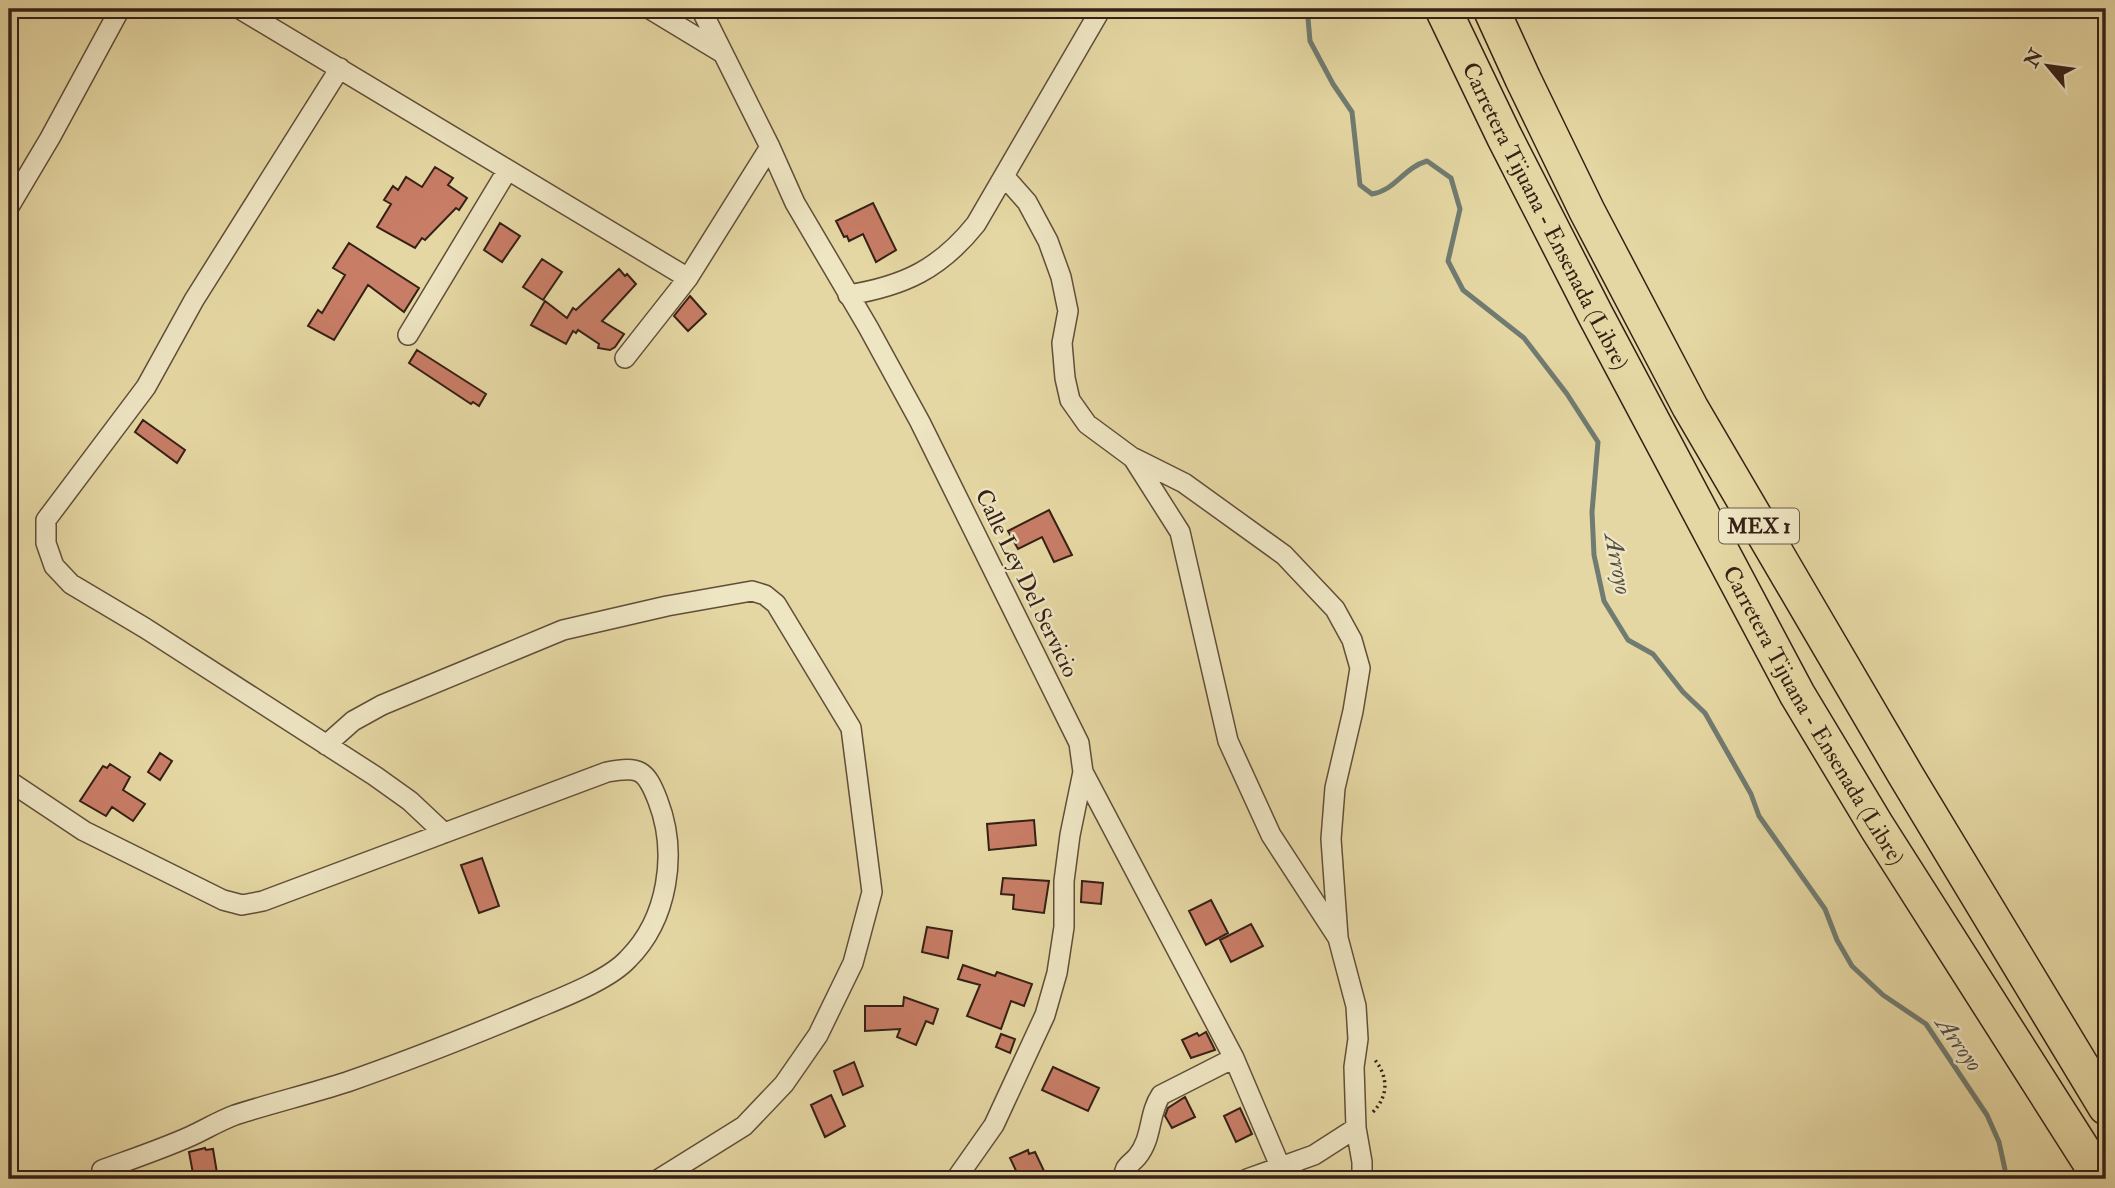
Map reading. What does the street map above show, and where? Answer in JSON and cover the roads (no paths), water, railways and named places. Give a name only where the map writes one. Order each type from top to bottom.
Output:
[{"type":"highway","name":"Carretera Tijuana - Ensenada (Libre)","points":[[1443,9],[1595,314],[1790,682],[1966,969],[2101,1179]]},
{"type":"highway","name":"Carretera Tijuana - Ensenada (Libre)","points":[[1491,9],[1587,211],[1690,407],[2106,1107]]},
{"type":"highway","points":[[1966,969],[1983,963],[1993,964],[2004,971],[2043,1020],[2057,1027]]},
{"type":"street","points":[[9,207],[120,9]]},
{"type":"street","points":[[240,9],[688,278]]},
{"type":"street","points":[[650,9],[722,53]]},
{"type":"street","name":"Calle Ley Del Servicio","points":[[701,9],[795,203],[920,422],[1080,743],[1083,772],[1234,1058],[1280,1167]]},
{"type":"street","points":[[848,295],[883,289],[940,262],[960,244],[976,224],[1101,9]]},
{"type":"street","points":[[340,68],[194,300],[146,387],[46,520],[46,543],[54,566],[71,584],[326,744],[410,801],[444,833]]},
{"type":"street","points":[[625,358],[688,278],[770,147]]},
{"type":"street","points":[[408,335],[507,171]]},
{"type":"street","points":[[1004,176],[1027,202],[1048,242],[1061,277],[1068,311],[1062,343],[1065,379],[1070,400],[1087,424],[1133,458],[1184,483],[1284,555],[1335,609],[1352,640],[1360,668],[1335,788],[1331,839],[1338,938],[1356,1006],[1356,1128],[1362,1179]]},
{"type":"street","points":[[1133,458],[1180,532],[1228,741],[1271,835],[1338,938]]},
{"type":"street","points":[[326,744],[353,721],[382,705],[563,630],[667,606],[752,591],[776,604],[851,728],[872,892],[853,963],[818,1035],[784,1084],[744,1126],[659,1179]]},
{"type":"street","points":[[9,781],[84,831],[223,900],[242,905],[263,901],[607,772],[629,768],[642,773],[652,784],[662,811],[669,862],[663,900],[647,935],[627,961],[583,989],[455,1043],[345,1083],[233,1116],[194,1135],[102,1170]]},
{"type":"street","points":[[956,1179],[994,1125],[1045,1015],[1057,973],[1063,928],[1064,881],[1083,772]]},
{"type":"street","points":[[1125,1179],[1125,1167],[1146,1145],[1155,1104],[1161,1095],[1234,1058]]},
{"type":"street","points":[[1247,1179],[1314,1156],[1356,1128]]},
{"type":"street","points":[[1280,1167],[1298,1179]]},
{"type":"waterway","name":"Arroyo","points":[[1312,9],[1308,18],[1310,41],[1352,112],[1360,185],[1372,194],[1380,192],[1427,161],[1451,178],[1460,209],[1448,261],[1463,290],[1524,338],[1567,394],[1598,442],[1592,512],[1594,555],[1604,601],[1628,640],[1653,654],[1683,692],[1705,713],[1751,794],[1759,816],[1825,909],[1837,940],[1852,966],[1883,995],[1926,1024],[1987,1115],[1999,1142],[2007,1179]]}]
